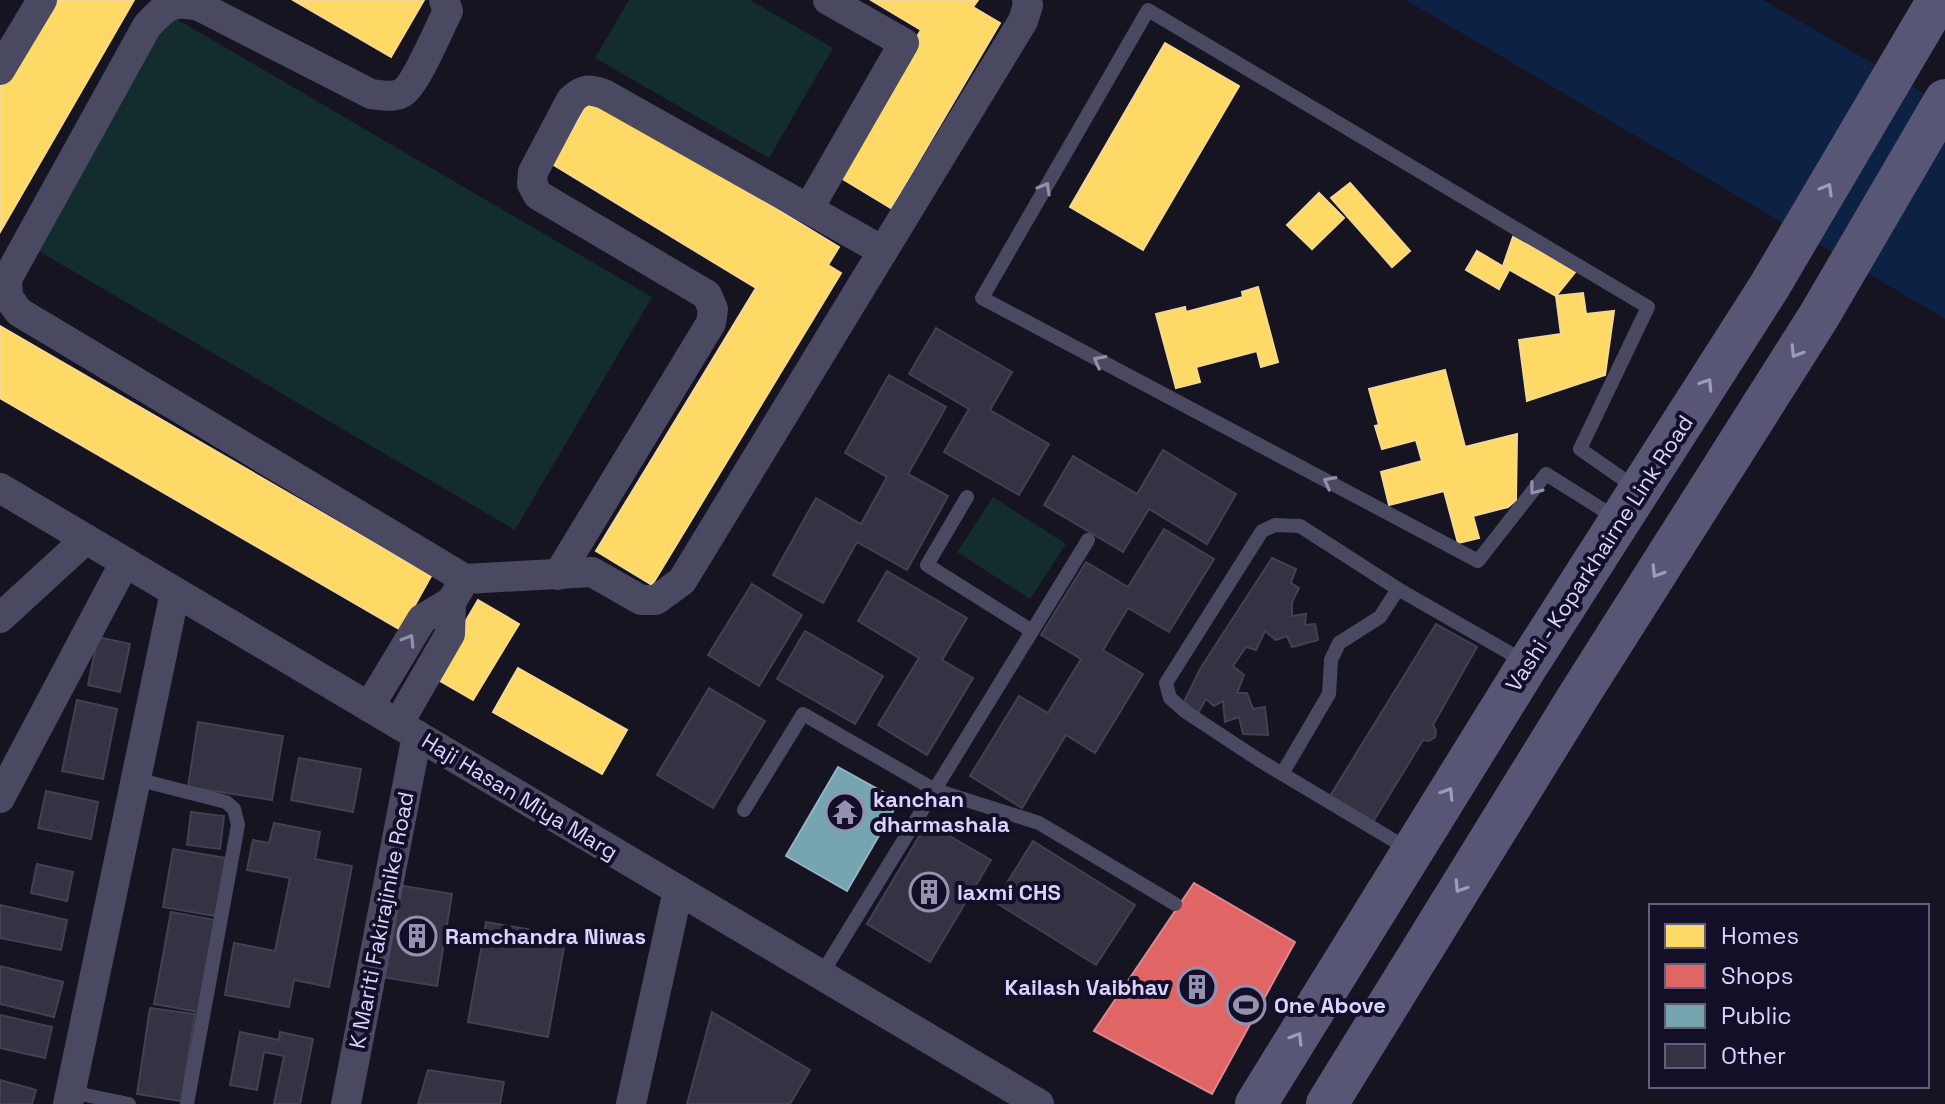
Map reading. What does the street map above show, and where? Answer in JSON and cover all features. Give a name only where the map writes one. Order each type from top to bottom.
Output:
[{"type":"main road","name":"Vashi - Koparkhairne Link Road","points":[[1256,1104],[1527,666],[1787,257],[1938,0]]},
{"type":"main road","points":[[1327,1104],[1581,692],[1802,343],[1945,100]]},
{"type":"street","points":[[0,70],[42,0]]},
{"type":"street","points":[[444,0],[448,11],[412,83],[402,93],[390,96],[371,94],[199,6],[181,2],[163,9],[147,26],[7,279],[8,297],[19,312],[458,591]]},
{"type":"street","points":[[809,208],[904,43],[828,0]]},
{"type":"street","points":[[369,707],[422,619],[458,591],[592,572],[641,600],[656,600],[682,581],[1023,21],[1027,0]]},
{"type":"street","points":[[558,575],[711,323],[713,309],[707,295],[538,195],[532,184],[533,172],[571,100],[579,92],[590,90],[604,94],[883,251]]},
{"type":"street","name":"Haji Hasan Miya Marg","points":[[0,488],[1039,1104]]},
{"type":"street","points":[[0,618],[86,539]]},
{"type":"street","points":[[0,798],[125,562]]},
{"type":"street","name":"K Mariti Fakirajinike Road","points":[[346,1104],[407,729],[450,634],[458,591]]},
{"type":"street","points":[[69,1098],[175,592]]},
{"type":"street","points":[[631,1104],[678,890]]},
{"type":"lane","points":[[1148,10],[1648,307],[1580,449],[1630,506],[1546,474],[1478,561],[982,298],[1148,10]]},
{"type":"lane","points":[[967,497],[927,565],[1032,631]]},
{"type":"lane","points":[[1412,851],[1282,774],[1186,712],[1170,698],[1166,683],[1174,670],[1262,531],[1275,525],[1300,526],[1527,666]]},
{"type":"lane","points":[[821,975],[1088,540]]},
{"type":"lane","points":[[1282,774],[1329,694],[1331,660],[1339,643],[1380,617],[1398,589]]},
{"type":"lane","points":[[744,810],[803,714],[935,790],[1039,823],[1175,904]]},
{"type":"lane","points":[[136,779],[226,802],[234,809],[238,825],[187,1104]]},
{"type":"lane","points":[[69,1098],[129,1104]]},
{"type":"green space","points":[[629,0],[750,0],[833,48],[769,158],[595,58]]},
{"type":"green space","points":[[161,10],[652,297],[515,530],[25,243]]},
{"type":"green space","points":[[993,497],[1066,544],[1030,599],[957,552]]},
{"type":"water","points":[[1406,0],[1763,0],[1945,105],[1945,319]]},
{"type":"building: Homes","points":[[50,0],[134,0],[0,232],[0,86]]},
{"type":"building: Homes","points":[[293,0],[424,0],[391,57]]},
{"type":"building: Homes","points":[[871,0],[978,0],[973,7],[1000,23],[891,208],[836,175],[921,30]]},
{"type":"building: Homes","points":[[1165,43],[1239,86],[1143,250],[1070,207]]},
{"type":"building: Homes","points":[[592,97],[839,247],[828,265],[841,273],[652,585],[596,551],[756,288],[552,164]]},
{"type":"building: Homes","points":[[1350,183],[1410,251],[1392,267],[1331,198]]},
{"type":"building: Homes","points":[[1319,193],[1344,218],[1312,249],[1287,225]]},
{"type":"building: Homes","points":[[1513,237],[1576,271],[1556,296],[1503,266]]},
{"type":"building: Homes","points":[[1477,251],[1509,270],[1499,289],[1466,270]]},
{"type":"building: Homes","points":[[1258,287],[1278,362],[1261,367],[1257,351],[1196,367],[1200,382],[1176,388],[1156,314],[1185,307],[1186,312],[1243,297],[1242,292]]},
{"type":"building: Homes","points":[[1583,293],[1586,314],[1614,311],[1605,375],[1527,401],[1519,340],[1561,334],[1556,296]]},
{"type":"building: Homes","points":[[0,326],[431,576],[401,630],[0,398]]},
{"type":"building: Homes","points":[[1445,370],[1465,447],[1517,434],[1516,500],[1508,507],[1473,516],[1479,538],[1458,543],[1444,491],[1389,505],[1381,472],[1422,461],[1416,440],[1382,449],[1369,389]]},
{"type":"building: Homes","points":[[478,600],[519,624],[473,700],[433,677]]},
{"type":"building: Homes","points":[[518,668],[627,730],[602,774],[493,712]]},
{"type":"building: Shops","name":"Kailash Vaibhav","points":[[1194,883],[1295,942],[1212,1094],[1094,1031]]},
{"type":"building: Public","points":[[838,767],[899,801],[847,891],[786,856]]},
{"type":"building: Other","points":[[936,328],[1012,372],[990,410],[1049,444],[1019,495],[944,452],[969,409],[909,374]]},
{"type":"building: Other","points":[[889,375],[946,407],[908,474],[948,496],[907,570],[857,542],[823,603],[773,575],[816,498],[861,524],[887,477],[845,453]]},
{"type":"building: Other","points":[[1163,450],[1236,494],[1207,544],[1149,509],[1123,552],[1044,505],[1073,456],[1137,494]]},
{"type":"building: Other","points":[[1164,529],[1214,559],[1169,632],[1128,608],[1103,650],[1143,674],[1095,753],[1066,735],[1022,808],[970,776],[1019,696],[1048,713],[1081,659],[1041,635],[1086,562],[1128,587]]},
{"type":"building: Other","points":[[1272,558],[1296,569],[1291,583],[1299,588],[1292,602],[1292,616],[1306,614],[1305,625],[1315,624],[1318,640],[1292,647],[1287,636],[1276,640],[1265,631],[1256,650],[1246,647],[1233,666],[1244,675],[1237,693],[1247,693],[1253,709],[1265,707],[1268,735],[1243,734],[1239,717],[1225,722],[1223,701],[1214,706],[1206,699],[1198,713],[1183,704],[1200,669]]},
{"type":"building: Other","points":[[887,571],[967,618],[942,660],[973,678],[927,755],[878,725],[919,658],[858,621]]},
{"type":"building: Other","points":[[752,584],[802,615],[759,686],[708,655]]},
{"type":"building: Other","points":[[1436,624],[1477,647],[1433,725],[1435,737],[1429,741],[1423,740],[1373,822],[1330,796]]},
{"type":"building: Other","points":[[805,631],[883,676],[855,724],[777,679]]},
{"type":"building: Other","points":[[98,637],[130,644],[120,692],[88,685]]},
{"type":"building: Other","points":[[709,688],[765,721],[713,808],[657,775]]},
{"type":"building: Other","points":[[77,700],[117,709],[103,779],[62,771]]},
{"type":"building: Other","points":[[198,722],[283,736],[272,800],[188,787]]},
{"type":"building: Other","points":[[299,758],[361,769],[353,812],[291,800]]},
{"type":"building: Other","points":[[46,791],[98,802],[91,839],[38,828]]},
{"type":"building: Other","points":[[191,812],[224,816],[220,849],[187,845]]},
{"type":"building: Other","points":[[274,823],[320,832],[315,859],[352,866],[329,987],[294,980],[289,1007],[225,995],[234,943],[275,951],[290,878],[247,870],[253,840],[269,843]]},
{"type":"building: Other","name":"laxmi CHS","points":[[927,823],[991,860],[930,962],[867,924]]},
{"type":"building: Other","points":[[1033,841],[1135,905],[1096,965],[995,902]]},
{"type":"building: Other","points":[[173,849],[226,858],[215,916],[163,907]]},
{"type":"building: Other","points":[[37,864],[73,872],[67,901],[31,893]]},
{"type":"building: Other","name":"Ramchandra Niwas","points":[[398,885],[452,894],[437,986],[382,977]]},
{"type":"building: Other","points":[[0,905],[67,920],[61,950],[0,938]]},
{"type":"building: Other","points":[[171,912],[215,920],[199,1012],[154,1004]]},
{"type":"building: Other","points":[[486,922],[566,936],[548,1037],[468,1022]]},
{"type":"building: Other","points":[[0,966],[63,982],[54,1017],[0,1004]]},
{"type":"building: Other","points":[[150,1008],[195,1014],[181,1101],[137,1094]]},
{"type":"building: Other","points":[[712,1012],[810,1070],[790,1104],[687,1104]]},
{"type":"building: Other","points":[[0,1015],[52,1027],[45,1058],[0,1048]]},
{"type":"building: Other","points":[[240,1032],[279,1040],[280,1032],[313,1039],[300,1104],[274,1104],[284,1056],[264,1052],[257,1090],[230,1085]]},
{"type":"building: Other","points":[[428,1070],[504,1082],[500,1104],[418,1104]]},
{"type":"building: Other","points":[[0,1080],[36,1090],[32,1104],[0,1104]]},
{"type":"place","name":"kanchan dharmashala","points":[[845,812]]},
{"type":"place","name":"laxmi CHS","points":[[929,892]]},
{"type":"place","name":"Ramchandra Niwas","points":[[417,936]]},
{"type":"place","name":"Kailash Vaibhav","points":[[1197,987]]},
{"type":"place","name":"One Above","points":[[1246,1005]]}]
